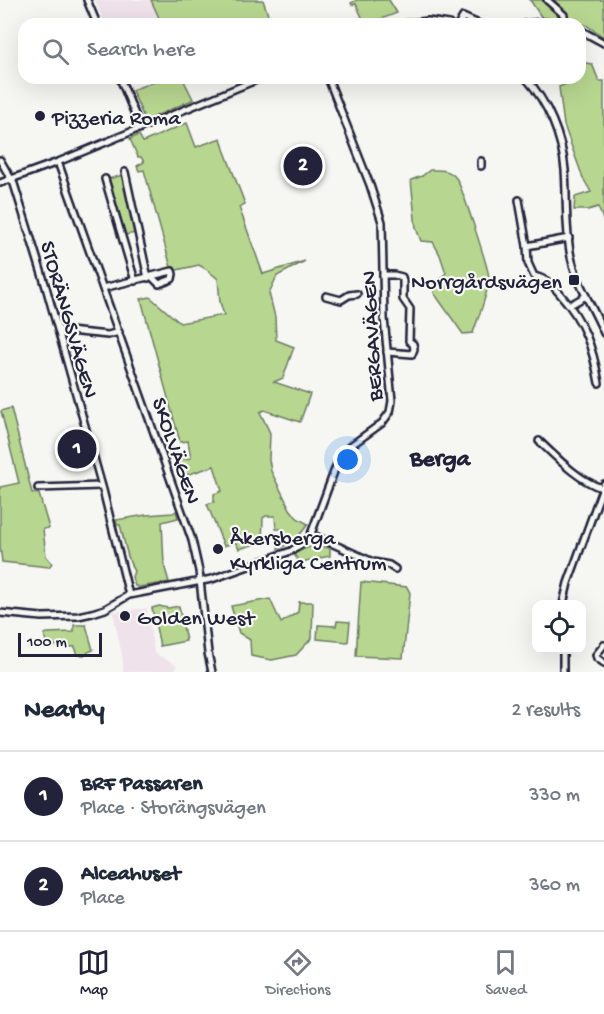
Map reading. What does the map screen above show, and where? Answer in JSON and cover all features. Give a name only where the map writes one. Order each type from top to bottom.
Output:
[{"type":"street","points":[[87,0],[94,18]]},
{"type":"street","points":[[547,0],[564,15],[564,18]]},
{"type":"street","points":[[586,33],[604,43]]},
{"type":"street","points":[[122,84],[139,129]]},
{"type":"street","points":[[0,183],[58,162],[247,84]]},
{"type":"street","name":"BERGAVÄGEN","points":[[311,534],[338,461],[349,447],[382,423],[390,412],[392,401],[384,318],[382,222],[330,84]]},
{"type":"street","points":[[530,84],[547,108],[558,135],[565,167],[571,257],[577,278],[604,333]]},
{"type":"street","name":"STORÄNGSVÄGEN","points":[[0,160],[14,184],[59,330],[129,595]]},
{"type":"street","name":"SKOLVÄGEN","points":[[58,162],[192,540],[199,571],[212,672]]},
{"type":"street","points":[[103,288],[150,277],[125,172]]},
{"type":"street","points":[[105,179],[135,280]]},
{"type":"street","points":[[519,200],[528,263],[534,276],[545,279],[577,315],[589,341],[599,383]]},
{"type":"street","points":[[527,246],[569,238]]},
{"type":"street","points":[[383,275],[402,277],[403,299],[410,309],[409,341],[413,344],[414,349],[412,354],[387,352]]},
{"type":"street","name":"BERGAVÄGEN","points":[[326,296],[341,300],[349,295],[357,294]]},
{"type":"street","points":[[570,305],[586,296]]},
{"type":"street","points":[[59,330],[108,335],[118,332]]},
{"type":"street","points":[[539,441],[574,472],[603,489],[568,583],[564,600]]},
{"type":"street","points":[[38,488],[101,486]]},
{"type":"street","points":[[0,613],[42,617],[78,616],[105,609],[129,595],[200,582],[291,551],[306,542],[311,534],[373,562],[395,569]]},
{"type":"street","points":[[604,645],[596,654],[597,658],[604,663]]},
{"type":"street","points":[[563,654],[563,672]]},
{"type":"shaded area","points":[[95,0],[151,0],[159,18],[102,18]]},
{"type":"shaded area","points":[[147,608],[154,653],[176,665],[175,672],[123,672],[123,660],[113,612]]},
{"type":"green space","points":[[151,0],[263,0],[268,15],[267,18],[159,18]]},
{"type":"green space","points":[[357,0],[389,0],[397,13],[384,18],[362,18],[356,4],[351,3]]},
{"type":"green space","points":[[530,0],[604,0],[604,37],[586,25],[586,18],[542,18]]},
{"type":"green space","points":[[586,63],[592,64],[599,81],[604,81],[604,222],[598,207],[574,210],[575,197],[591,192],[583,178],[564,125],[559,87],[566,84],[586,84]]},
{"type":"green space","points":[[148,84],[186,84],[193,99],[149,119],[144,118],[132,90]]},
{"type":"green space","points":[[187,123],[196,147],[221,138],[245,204],[239,207],[263,274],[305,261],[277,276],[269,293],[275,317],[276,340],[294,347],[283,378],[274,382],[310,394],[300,422],[264,410],[260,412],[270,433],[271,471],[290,509],[297,518],[308,524],[295,539],[278,549],[279,541],[282,540],[282,529],[276,529],[275,516],[263,518],[262,542],[239,549],[235,542],[224,546],[207,504],[214,502],[214,494],[222,491],[214,466],[180,477],[176,458],[191,458],[188,441],[180,442],[141,299],[150,297],[180,323],[224,315],[220,302],[218,279],[199,265],[172,271],[144,170],[139,171],[137,166],[144,162],[141,157],[138,157],[130,139],[139,135],[143,142]]},
{"type":"green space","points":[[430,170],[441,170],[456,178],[485,261],[489,279],[488,286],[473,333],[463,334],[434,293],[433,285],[446,273],[433,242],[421,241],[416,228],[411,180]]},
{"type":"green space","points":[[123,175],[137,233],[125,235],[108,179]]},
{"type":"green space","points":[[11,408],[32,493],[39,494],[49,528],[43,529],[46,556],[52,563],[49,567],[2,562],[0,487],[19,483],[1,411]]},
{"type":"green space","points":[[176,511],[178,518],[162,522],[164,565],[169,582],[135,586],[132,577],[134,571],[120,525],[117,525],[116,520]]},
{"type":"green space","points":[[317,546],[330,548],[330,556],[300,564],[294,554]]},
{"type":"green space","points":[[361,582],[407,587],[410,593],[403,658],[356,656]]},
{"type":"green space","points":[[270,599],[281,623],[298,612],[299,602],[313,602],[312,638],[296,655],[272,660],[251,656],[250,640],[239,633],[231,606]]},
{"type":"green space","points":[[159,606],[168,608],[179,606],[186,641],[160,646],[152,608]]},
{"type":"green space","points":[[337,621],[350,622],[348,642],[317,639],[318,625],[336,626]]},
{"type":"green space","points":[[74,625],[86,625],[93,650],[86,655],[78,655],[75,647],[47,645],[44,634],[74,632]]},
{"type":"place","name":"Pizzeria Roma","points":[[40,116]]},
{"type":"place","name":"Alceahuset","points":[[303,166]]},
{"type":"place","name":"Norrgårdsvägen","points":[[574,280]]},
{"type":"place","name":"BRF Passaren","points":[[77,449]]},
{"type":"place","name":"Åkersberga Kyrkliga Centrum","points":[[218,549]]},
{"type":"place","name":"Golden West","points":[[125,616]]},
{"type":"district","name":"Berga","points":[[440,457]]}]
